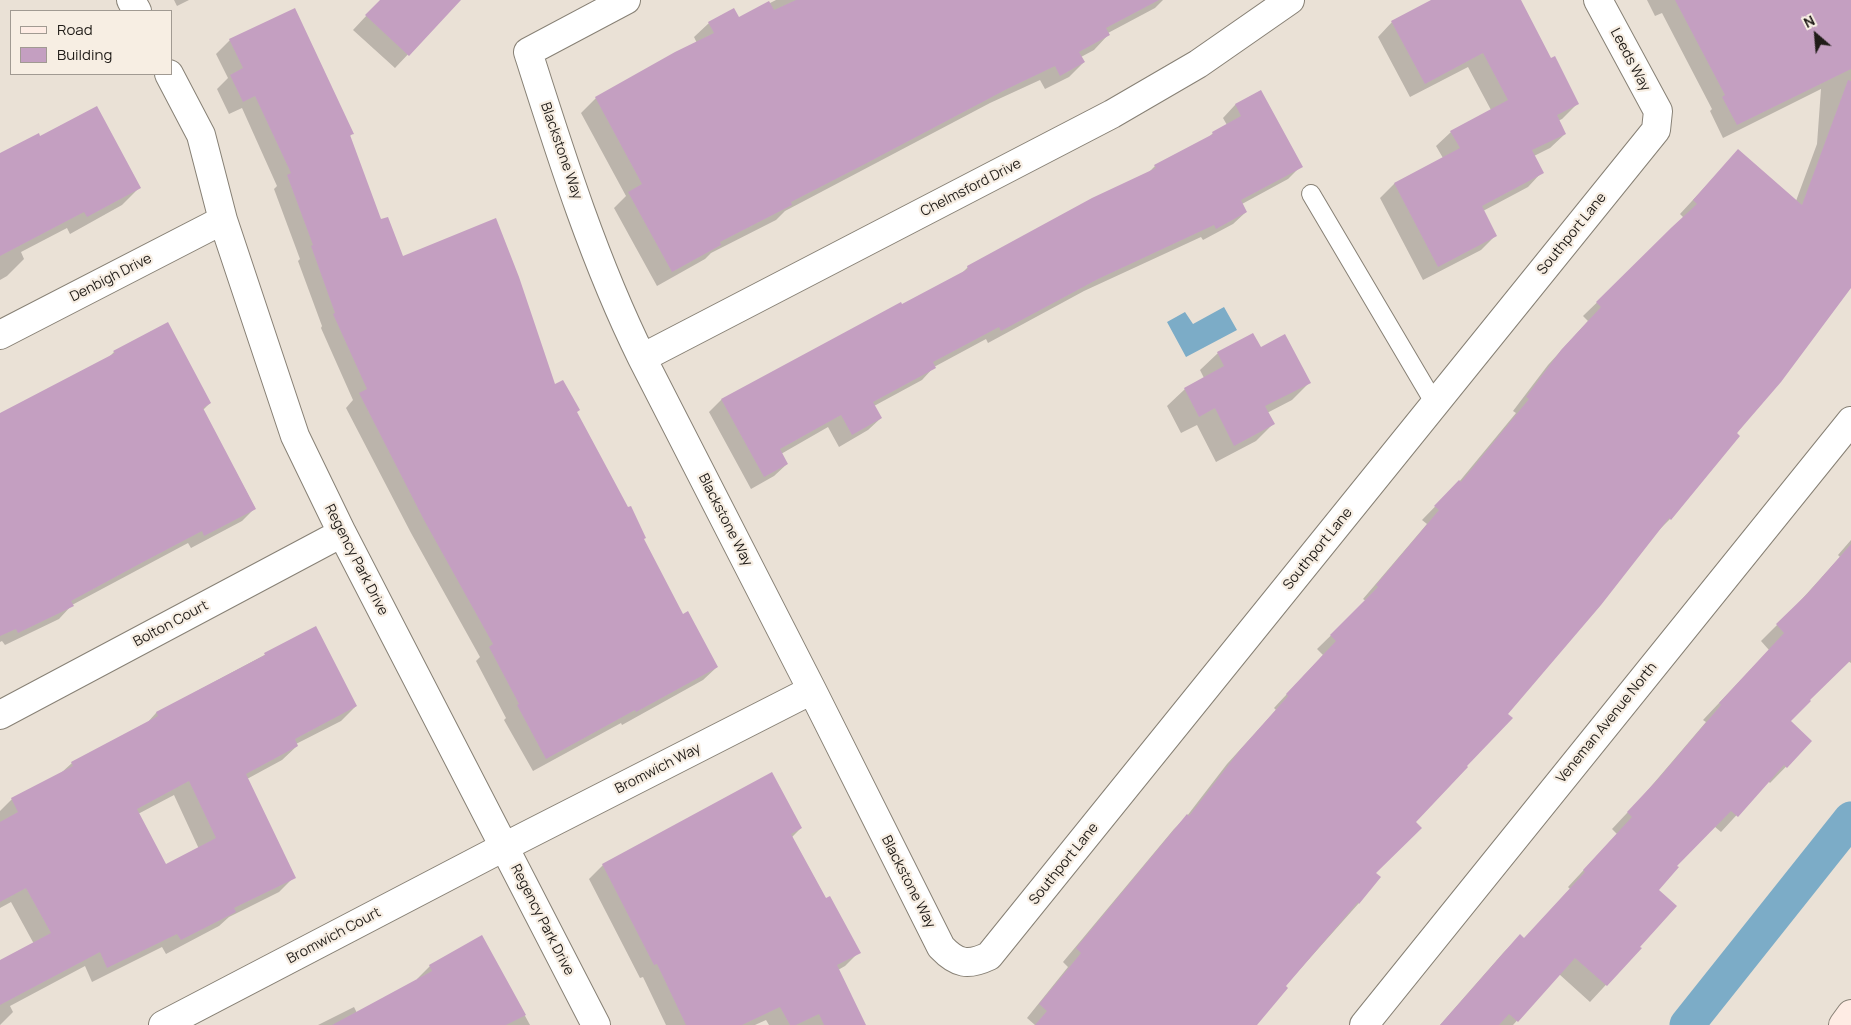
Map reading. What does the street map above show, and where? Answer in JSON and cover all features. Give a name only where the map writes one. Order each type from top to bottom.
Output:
[{"type":"main road","points":[[1843,1025],[1851,1014]]},
{"type":"street","name":"Blackstone Way","points":[[626,0],[528,52],[557,144],[618,309],[642,358],[941,947],[951,958],[967,963]]},
{"type":"street","name":"Chelmsford Drive","points":[[642,358],[1112,114],[1198,64],[1290,0]]},
{"type":"street","name":"Leeds Way","points":[[1598,0],[1658,111],[1657,121]]},
{"type":"street","name":"Regency Park Drive","points":[[170,75],[200,135],[223,220],[295,436],[342,533],[596,1025]]},
{"type":"street","name":"Southport Lane","points":[[967,963],[976,962],[989,956],[1656,130],[1657,121]]},
{"type":"street","name":"Denbigh Drive","points":[[0,335],[223,220]]},
{"type":"street","name":"Veneman Avenue North","points":[[1364,1025],[1851,421]]},
{"type":"street","name":"Bolton Court","points":[[0,716],[342,533]]},
{"type":"street","name":"Bromwich Way","points":[[504,847],[812,690]]},
{"type":"street","name":"Bromwich Court","points":[[163,1025],[504,847]]},
{"type":"lane","points":[[1311,194],[1435,404]]},
{"type":"water","points":[[1224,307],[1237,330],[1186,357],[1167,322],[1185,312],[1193,324]]},
{"type":"building","points":[[380,0],[461,0],[409,56],[365,15]]},
{"type":"building","points":[[796,0],[1159,0],[1106,28],[1110,35],[1079,52],[1085,62],[1060,76],[1055,66],[1007,89],[791,202],[792,205],[720,242],[721,245],[672,272],[628,192],[642,184],[595,97],[675,52],[714,33],[708,22],[734,8],[739,17],[769,1],[774,10]]},
{"type":"building","points":[[1431,0],[1521,0],[1551,58],[1555,56],[1579,104],[1557,115],[1566,134],[1532,150],[1544,173],[1482,206],[1497,236],[1438,267],[1394,183],[1460,148],[1450,131],[1508,100],[1483,53],[1425,84],[1391,21]]},
{"type":"building","points":[[1675,0],[1851,0],[1851,69],[1737,125],[1722,97],[1725,95]]},
{"type":"building","points":[[295,8],[354,134],[350,135],[381,219],[388,217],[403,256],[496,218],[519,277],[555,384],[563,380],[580,410],[577,412],[628,507],[631,506],[646,538],[644,539],[683,614],[688,611],[718,667],[546,759],[489,647],[493,644],[424,520],[359,393],[367,389],[333,314],[335,313],[311,246],[313,245],[287,175],[291,173],[255,96],[243,102],[230,75],[243,68],[229,39]]},
{"type":"building","points":[[1848,80],[1851,81],[1851,288],[1781,382],[1737,433],[1740,436],[1671,520],[1669,518],[1601,605],[1508,714],[1513,718],[1416,822],[1422,828],[1376,873],[1381,877],[1286,986],[1288,988],[1257,1025],[1035,1025],[1047,1011],[1039,1004],[1081,953],[1076,948],[1187,814],[1189,816],[1240,750],[1288,696],[1286,694],[1336,641],[1330,635],[1378,587],[1376,585],[1439,510],[1434,506],[1459,480],[1461,482],[1529,399],[1526,397],[1561,350],[1601,307],[1596,302],[1697,204],[1693,200],[1738,149],[1802,205]]},
{"type":"building","points":[[1261,90],[1303,167],[1241,200],[1247,212],[1216,229],[1214,225],[1098,279],[1001,331],[999,327],[933,362],[936,368],[873,402],[882,418],[852,435],[841,415],[780,449],[788,464],[764,477],[721,399],[901,302],[902,304],[968,269],[967,266],[1092,198],[1156,168],[1154,165],[1213,134],[1212,132],[1241,116],[1235,104]]},
{"type":"building","points":[[97,106],[141,188],[87,217],[84,212],[0,256],[0,153],[39,133],[40,136]]},
{"type":"building","points":[[168,322],[211,403],[203,408],[256,509],[204,536],[202,531],[143,562],[71,601],[74,606],[18,633],[16,629],[0,636],[0,413],[115,353],[113,351]]},
{"type":"building","points":[[1253,333],[1261,347],[1285,334],[1311,383],[1265,406],[1275,424],[1234,446],[1215,408],[1199,417],[1184,388],[1224,366],[1217,352]]},
{"type":"building","points":[[1851,544],[1851,660],[1791,721],[1812,741],[1787,768],[1784,765],[1738,817],[1731,811],[1677,866],[1679,867],[1659,890],[1677,906],[1640,947],[1642,948],[1607,986],[1575,958],[1518,1022],[1509,1014],[1499,1025],[1440,1025],[1520,934],[1524,938],[1585,872],[1583,870],[1632,817],[1627,812],[1658,779],[1721,705],[1719,703],[1784,633],[1776,624],[1807,594]]},
{"type":"building","points":[[316,626],[357,706],[295,739],[298,746],[246,774],[296,878],[234,908],[236,912],[181,940],[177,934],[107,968],[100,952],[0,1005],[0,960],[51,933],[26,888],[0,902],[0,822],[18,812],[11,798],[73,766],[71,762],[158,716],[156,712],[265,655],[264,653]],"holes":[[[189,781],[216,838],[166,864],[137,809]]]},
{"type":"building","points":[[772,772],[802,828],[791,834],[826,898],[830,896],[861,953],[837,965],[866,1025],[824,1025],[819,1014],[796,1025],[790,1025],[780,1007],[742,1025],[686,1025],[657,964],[654,965],[602,864]]},
{"type":"building","points":[[482,935],[526,1015],[506,1025],[332,1025],[432,971],[429,965]]},
{"type":"waterway","points":[[1687,1025],[1851,819]]}]
